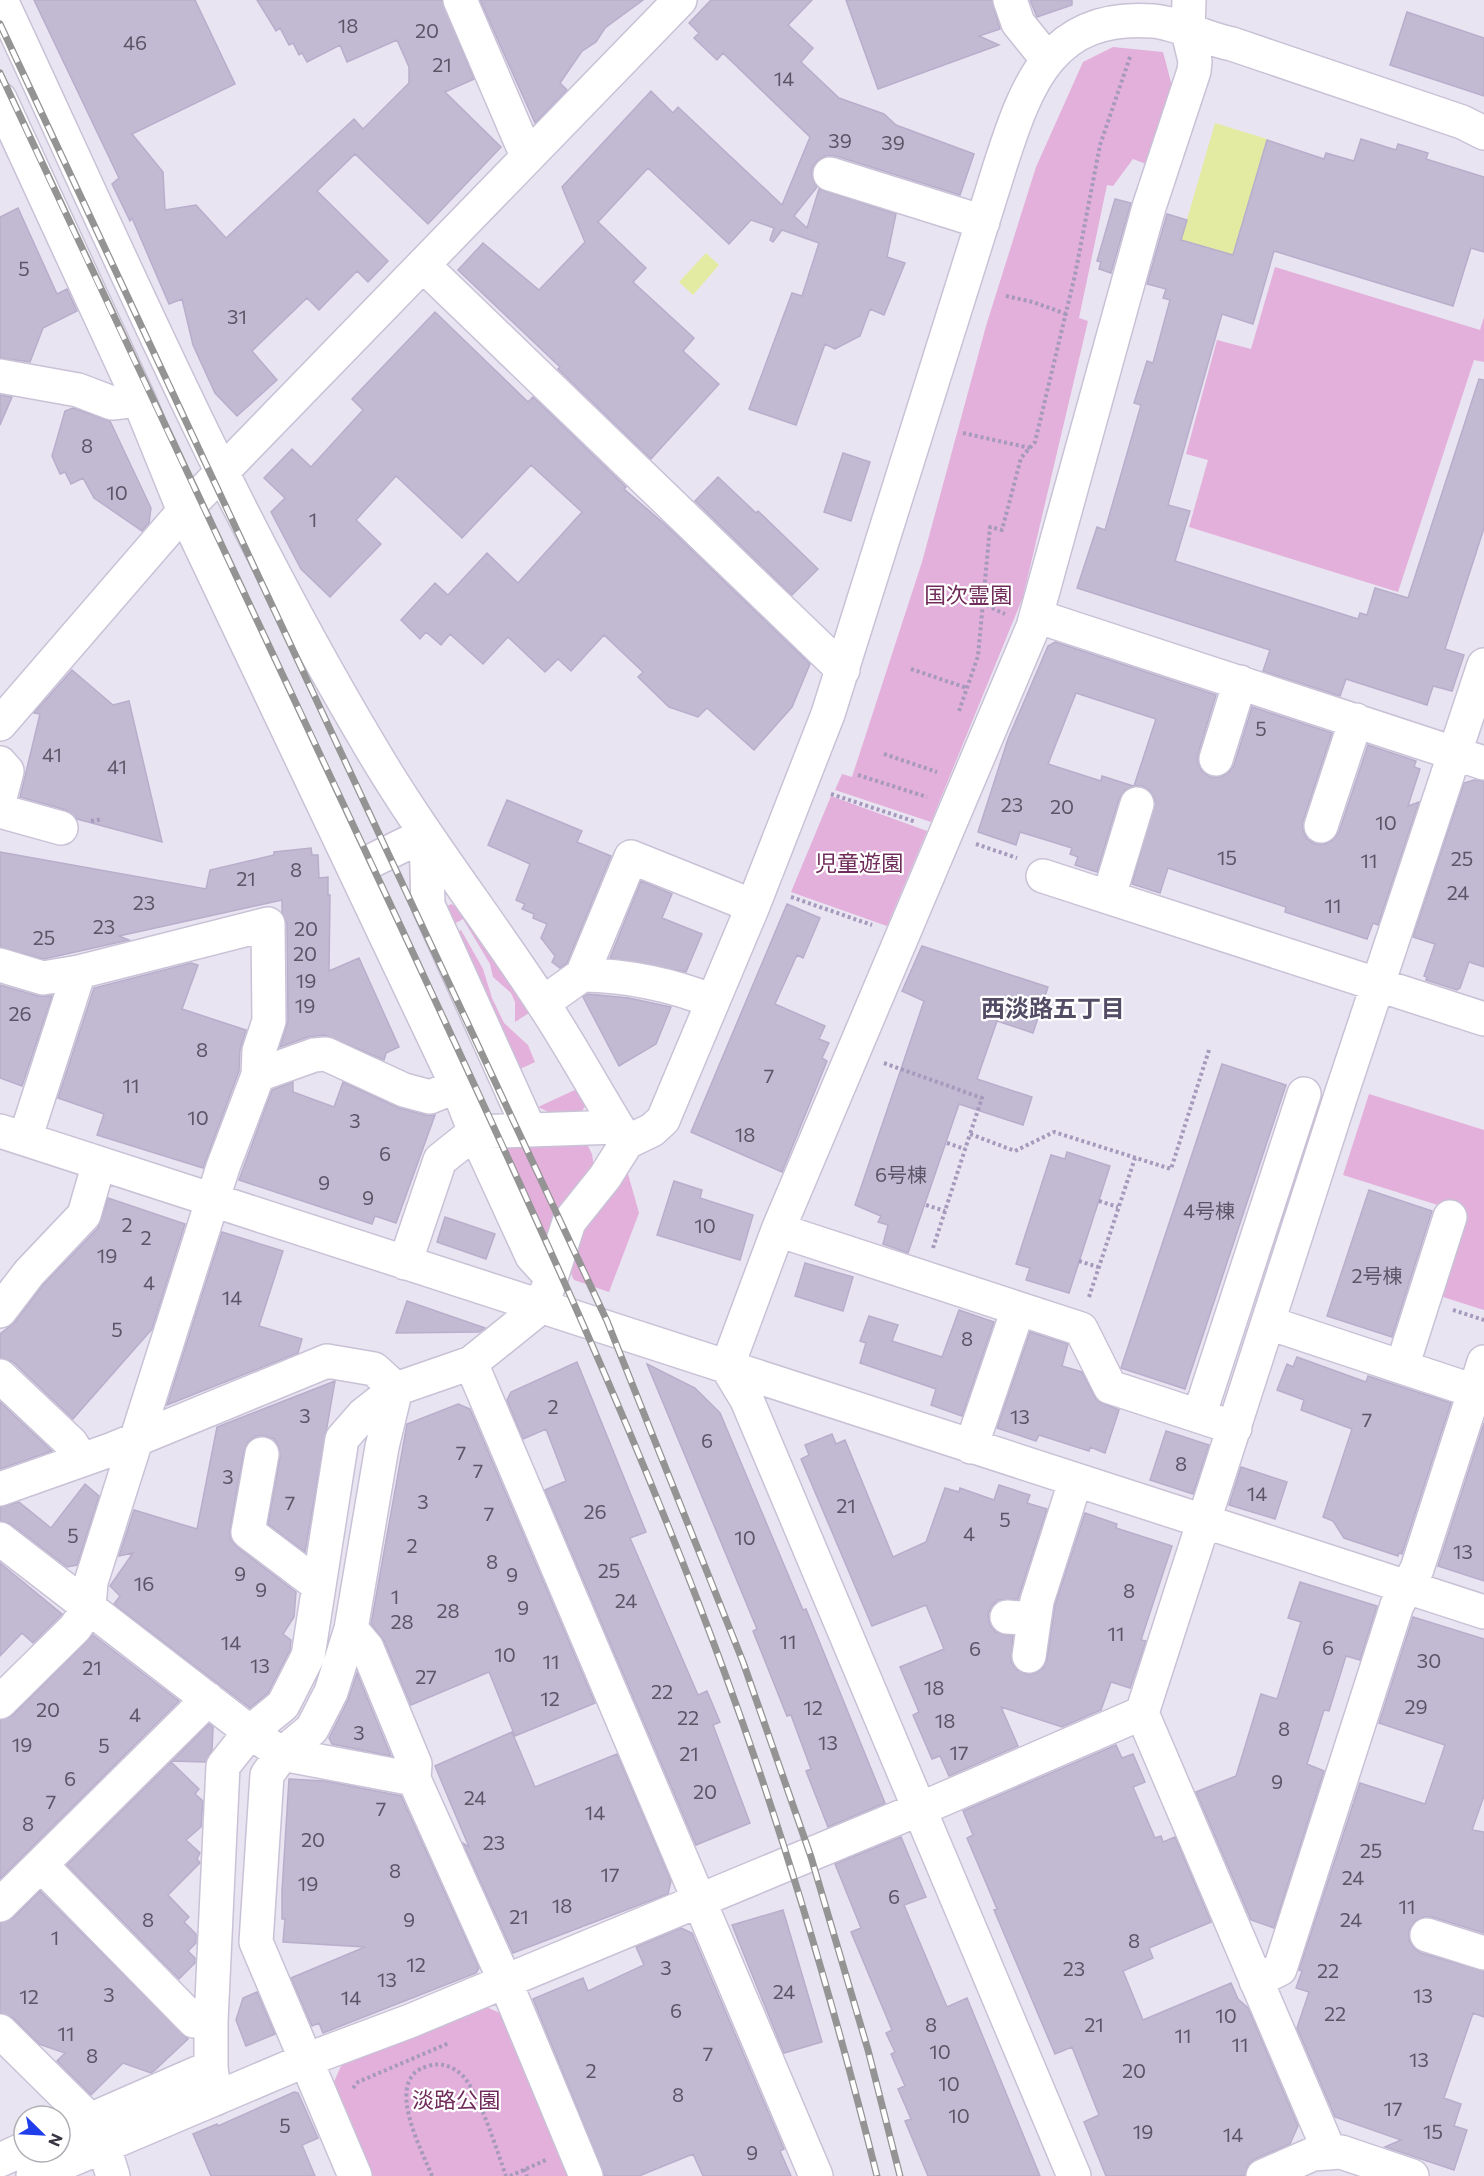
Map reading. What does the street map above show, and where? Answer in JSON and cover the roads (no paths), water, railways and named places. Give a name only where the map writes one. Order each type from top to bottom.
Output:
[{"type":"street","points":[[1,0],[222,471],[310,641],[371,749],[426,834],[543,1003],[622,1135]]},
{"type":"street","points":[[460,0],[527,156]]},
{"type":"street","points":[[0,724],[184,511],[680,0]]},
{"type":"street","points":[[1010,0],[1018,23],[1047,59]]},
{"type":"street","points":[[405,1263],[440,1160],[475,1132],[529,1129],[622,1135],[652,1130],[663,1120],[802,785],[843,670],[1016,118],[1034,76],[1047,59],[1067,41],[1089,29],[1127,21],[1147,11],[1189,16],[1208,40],[1232,44],[1451,118],[1484,133]]},
{"type":"street","points":[[727,1367],[778,1230],[945,831],[946,779],[1036,616],[1149,207],[1194,71],[1195,61],[1189,16]]},
{"type":"street","points":[[0,99],[139,400],[184,511],[457,1086],[546,1292]]},
{"type":"street","points":[[830,174],[982,222]]},
{"type":"street","points":[[80,271],[119,252]]},
{"type":"street","points":[[423,265],[843,670]]},
{"type":"street","points":[[0,376],[78,390],[112,403],[139,400]]},
{"type":"street","points":[[1036,616],[1470,758]]},
{"type":"street","points":[[1330,2153],[1142,1713],[1342,1092],[1380,985],[1470,758],[1484,665]]},
{"type":"street","points":[[1216,759],[1240,682]]},
{"type":"street","points":[[1322,826],[1356,720]]},
{"type":"street","points":[[0,763],[7,771],[0,798]]},
{"type":"street","points":[[1109,896],[1137,804]]},
{"type":"street","points":[[0,811],[61,828]]},
{"type":"street","points":[[355,869],[426,834]]},
{"type":"street","points":[[426,834],[428,905],[529,1129]]},
{"type":"street","points":[[543,1003],[582,975],[631,857],[753,906]]},
{"type":"street","points":[[1043,876],[1484,1019]]},
{"type":"street","points":[[0,965],[43,978],[79,972],[268,924],[269,1021],[259,1051],[258,1075],[213,1202],[136,1439],[91,1582],[89,1607],[75,1628],[0,1702]]},
{"type":"street","points":[[79,972],[13,1135],[405,1263],[546,1292],[727,1367],[1075,1482],[1484,1612]]},
{"type":"street","points":[[582,975],[637,981],[691,992],[712,1001]]},
{"type":"street","points":[[258,1075],[314,1055],[326,1054],[404,1090],[430,1097],[457,1086]]},
{"type":"street","points":[[1199,1416],[1304,1094]]},
{"type":"street","points":[[215,2099],[211,2067],[211,2021],[223,1766],[250,1732],[283,1705],[308,1656],[342,1439],[363,1415],[396,1389],[471,1363],[546,1292],[569,1222],[605,1176],[622,1135]]},
{"type":"street","points":[[0,1311],[29,1273],[84,1215],[99,1163]]},
{"type":"street","points":[[1402,1368],[1450,1216]]},
{"type":"street","points":[[778,1230],[1081,1329],[1110,1387],[1235,1428]]},
{"type":"street","points":[[1256,1981],[1280,1969],[1397,1605],[1417,1569],[1479,1376],[1402,1368],[1269,1323]]},
{"type":"street","points":[[971,1447],[1013,1324]]},
{"type":"street","points":[[0,1489],[136,1439],[327,1361],[374,1369],[396,1389]]},
{"type":"street","points":[[471,1363],[816,2176]]},
{"type":"street","points":[[727,1367],[747,1400],[1074,2176]]},
{"type":"street","points":[[0,1376],[71,1443],[82,1460]]},
{"type":"street","points":[[355,2176],[256,1942],[267,1774],[282,1754],[312,1729],[331,1692],[351,1629],[382,1447],[396,1389]]},
{"type":"street","points":[[262,1454],[248,1532],[318,1585]]},
{"type":"street","points":[[1029,1656],[1020,1618],[1075,1482]]},
{"type":"street","points":[[0,1539],[250,1732],[282,1754],[414,1779]]},
{"type":"street","points":[[351,1629],[367,1648],[415,1764],[414,1779],[505,1981],[586,2176]]},
{"type":"street","points":[[0,1905],[208,1699]]},
{"type":"street","points":[[92,2144],[215,2099],[306,2060],[505,1981],[1142,1713]]},
{"type":"street","points":[[41,1865],[194,2022],[211,2021]]},
{"type":"street","points":[[1427,1935],[1484,1953]]},
{"type":"street","points":[[0,2031],[92,2144]]},
{"type":"street","points":[[33,2176],[92,2144],[211,2067]]},
{"type":"street","points":[[1263,2176],[1313,2154],[1341,2152],[1412,2176]]},
{"type":"railway","points":[[0,24],[607,1321],[743,1662],[811,1857],[868,2050],[900,2176]]},
{"type":"railway","points":[[0,73],[486,1109],[611,1388],[688,1576],[768,1796],[826,1985],[877,2176]]},
{"type":"district","name":"西淡路五丁目","points":[[1053,1007]]},
{"type":"park label","name":"国次霊園","points":[[968,594]]},
{"type":"park label","name":"児童遊園","points":[[859,862]]},
{"type":"park label","name":"淡路公園","points":[[456,2099]]}]
